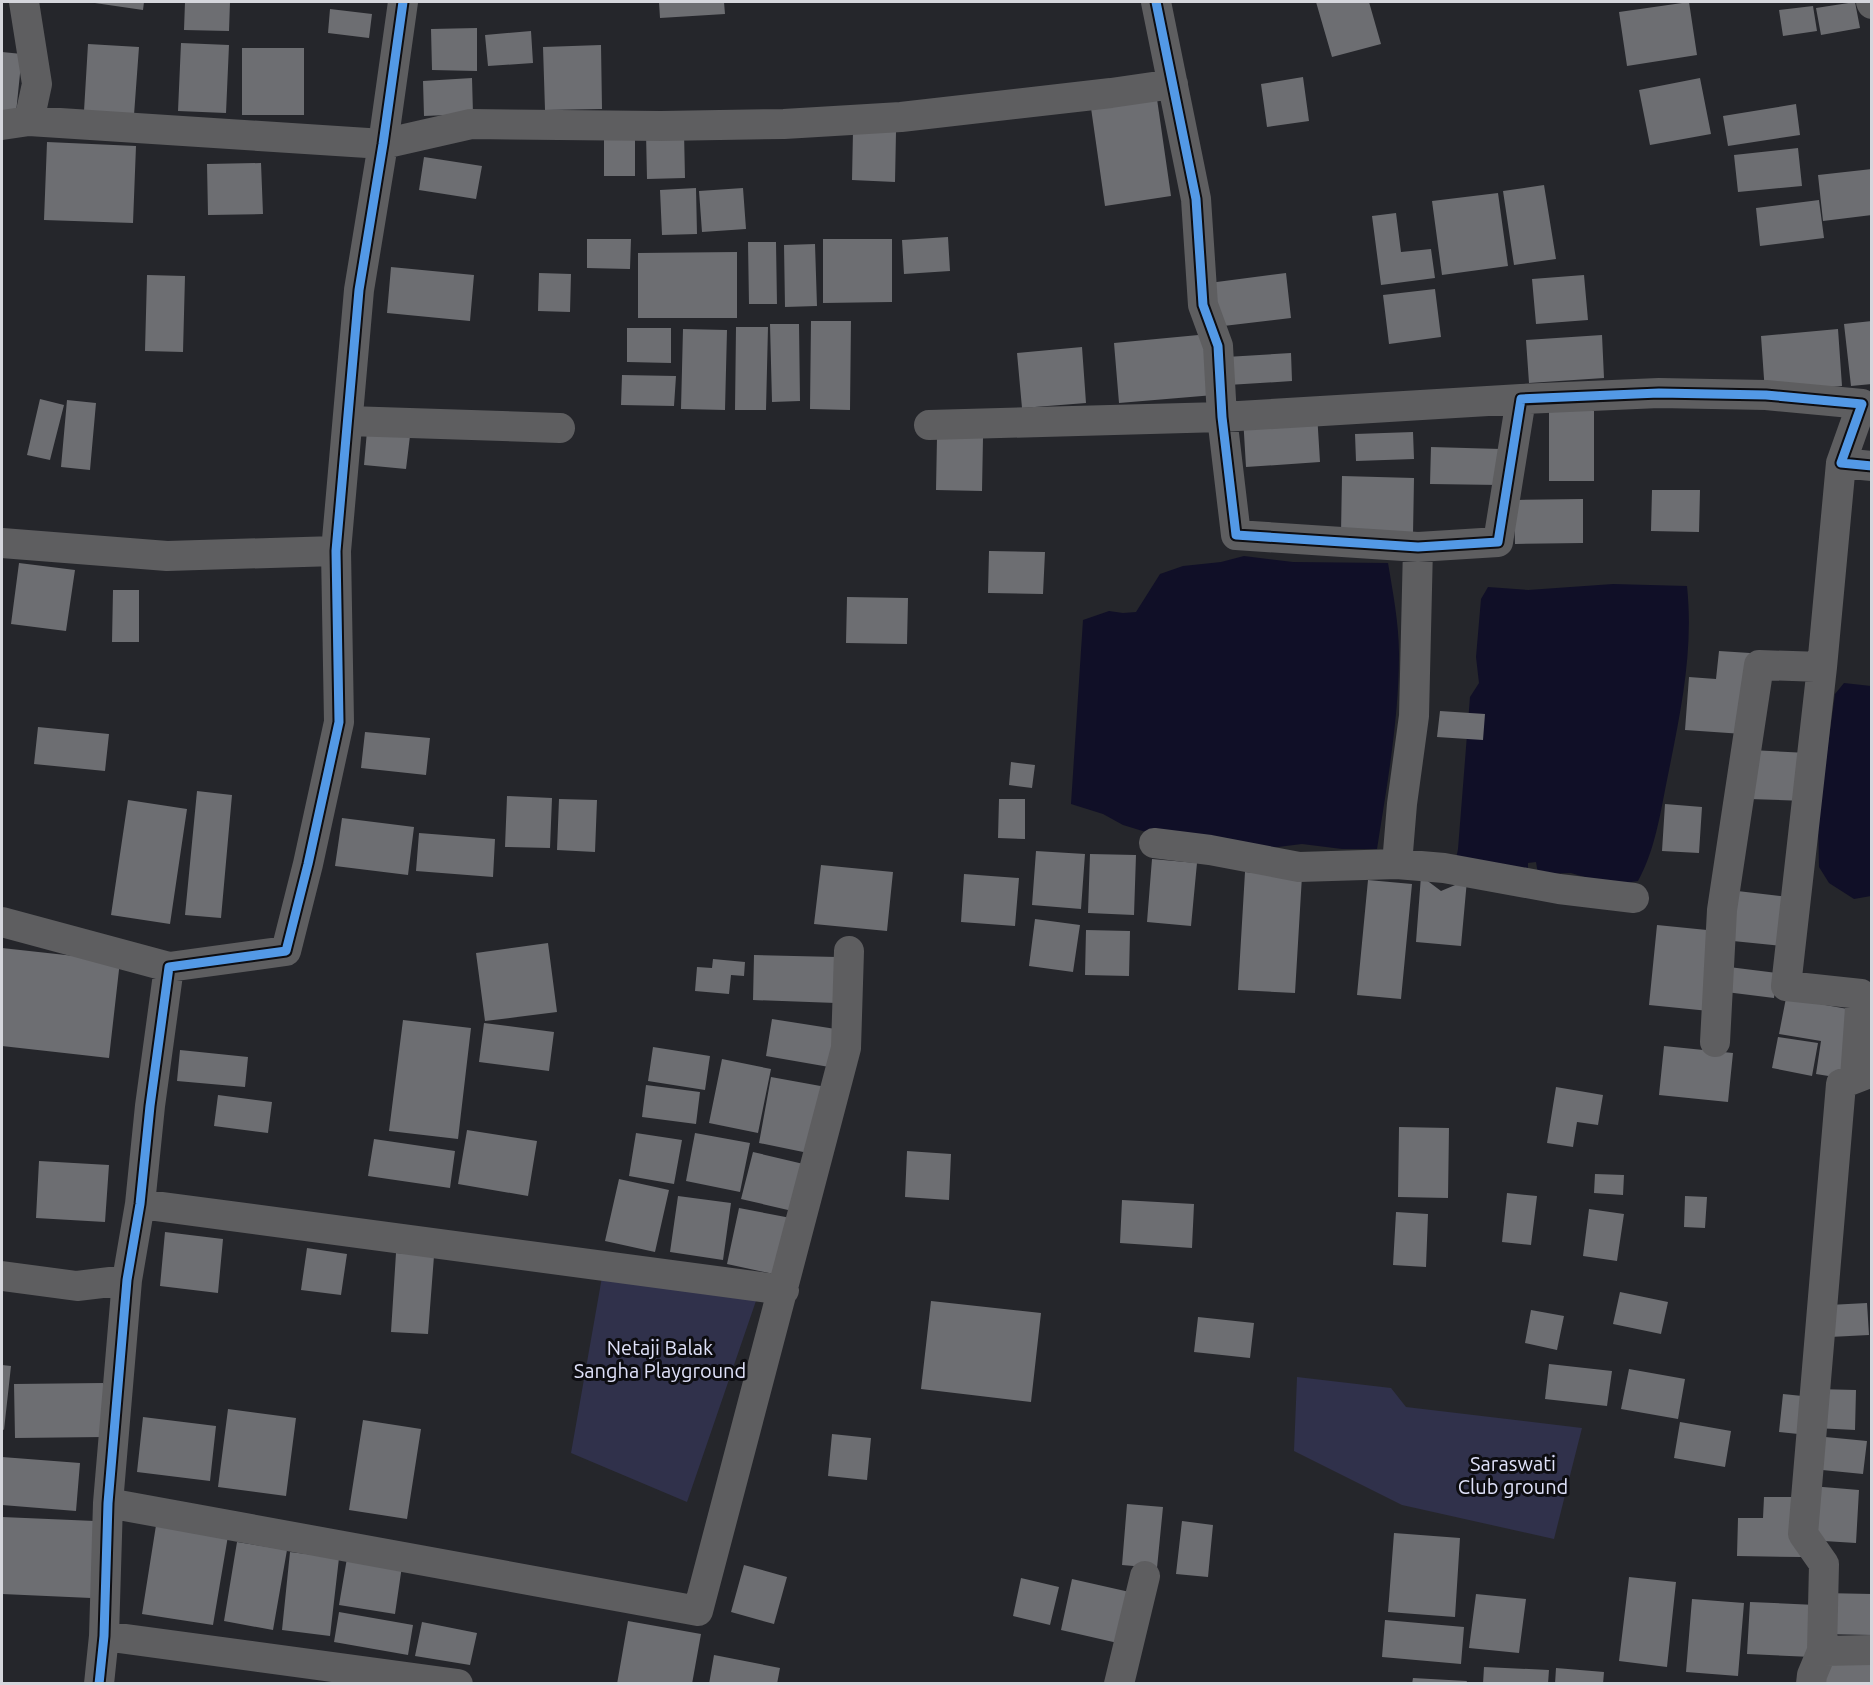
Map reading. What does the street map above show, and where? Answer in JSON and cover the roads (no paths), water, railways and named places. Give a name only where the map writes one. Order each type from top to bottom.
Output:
[{"type":"street","points":[[24,2],[37,84],[15,123],[383,144],[471,124],[661,126],[784,124],[901,117],[1173,84]]},
{"type":"street","points":[[2,922],[169,967],[286,951],[308,864],[339,722],[336,551],[359,290],[403,2]]},
{"type":"street","points":[[1156,2],[1196,199],[1203,305],[1218,346],[1222,417],[1236,534],[1418,547],[1498,542],[1521,399]]},
{"type":"street","points":[[929,426],[1222,417],[1659,393],[1766,395],[1867,404],[1841,463],[1822,667],[1786,986],[1861,994],[1863,1075],[1840,1084],[1803,1534],[1824,1564],[1822,1651],[1811,1683]]},
{"type":"street","points":[[348,421],[560,428]]},
{"type":"street","points":[[1841,463],[1872,466]]},
{"type":"street","points":[[2,543],[167,556],[336,551]]},
{"type":"street","points":[[1397,864],[1402,804],[1414,716],[1418,547]]},
{"type":"street","points":[[1715,1042],[1722,910],[1759,665],[1822,667]]},
{"type":"street","points":[[1154,843],[1210,850],[1299,867],[1397,864],[1444,868],[1559,889],[1634,898]]},
{"type":"street","points":[[108,1503],[698,1611],[846,1048],[849,951]]},
{"type":"street","points":[[99,1683],[104,1636],[108,1503],[127,1280],[140,1204],[150,1106],[169,967]]},
{"type":"street","points":[[140,1204],[784,1290]]},
{"type":"street","points":[[2,1276],[77,1286],[127,1280]]},
{"type":"street","points":[[1119,1683],[1145,1576]]},
{"type":"street","points":[[104,1636],[458,1683]]},
{"type":"street","points":[[1822,1651],[1872,1650]]},
{"type":"park label","name":"Netaji Balak Sangha Playground","points":[[660,1358]]},
{"type":"park label","name":"Saraswati Club ground","points":[[1513,1474]]}]
